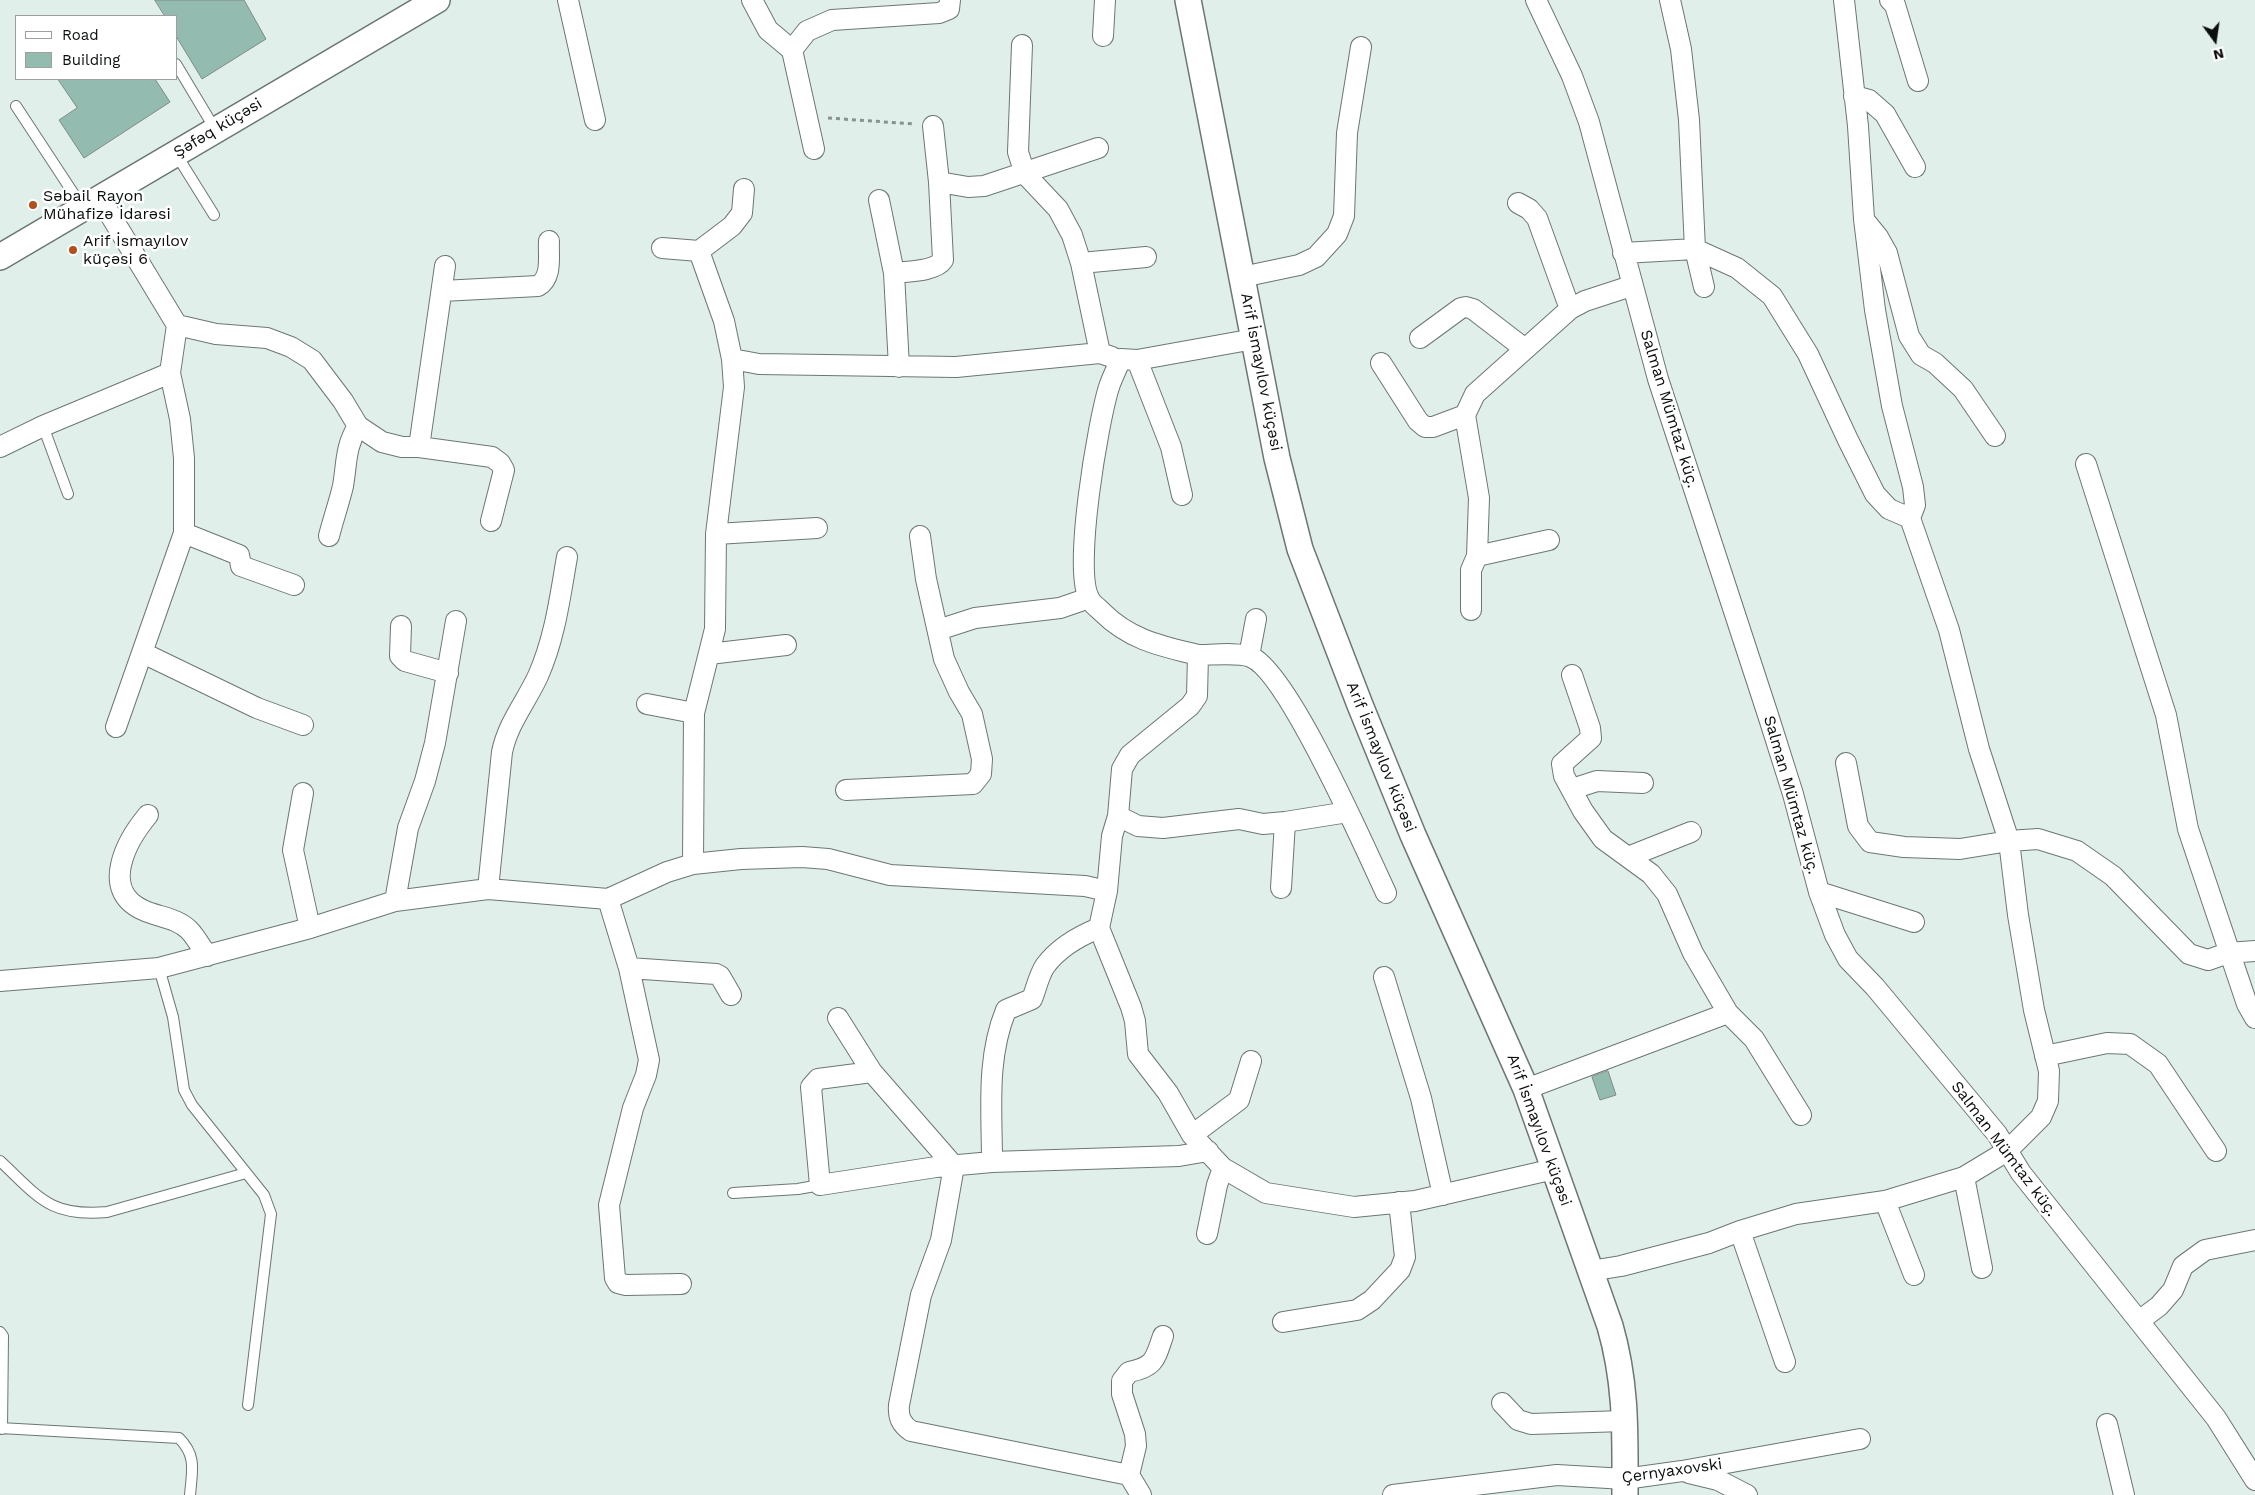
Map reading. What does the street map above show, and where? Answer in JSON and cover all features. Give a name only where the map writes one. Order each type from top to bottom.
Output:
[{"type":"street","name":"Şəfəq küçəsi","points":[[0,257],[437,0]]},
{"type":"street","points":[[568,0],[595,120]]},
{"type":"street","points":[[752,0],[768,30],[792,50],[814,149]]},
{"type":"street","points":[[792,50],[807,30],[832,20],[939,13],[949,9],[950,0]]},
{"type":"street","points":[[1103,36],[1105,0]]},
{"type":"street","name":"Arif İsmayılov küçəsi","points":[[1188,0],[1286,500],[1300,549],[1360,705],[1413,835],[1526,1089],[1590,1271],[1619,1356],[1624,1394],[1625,1487]]},
{"type":"street","name":"Salman Mümtaz küç.","points":[[1536,0],[1572,76],[1589,122],[1607,185],[1631,286],[1658,379],[1793,794],[1819,892],[1835,935],[1848,959],[1875,987],[1997,1134],[2021,1173],[2216,1418],[2255,1480]]},
{"type":"street","points":[[1670,0],[1681,49],[1690,120],[1695,249],[1704,287]]},
{"type":"street","points":[[1590,1271],[1621,1266],[1709,1243],[1740,1231],[1796,1214],[1886,1200],[1964,1177],[2007,1151],[2041,1117],[2048,1101],[2049,1071],[2034,1010],[2018,915],[2009,841],[1979,750],[1949,630],[1910,518],[1915,505],[1914,487],[1892,406],[1875,310],[1864,219],[1844,0]]},
{"type":"street","points":[[1890,0],[1895,5],[1918,81]]},
{"type":"street","points":[[1022,45],[1018,152],[1024,174],[1058,209],[1072,235],[1081,263],[1100,353]]},
{"type":"street","points":[[1242,277],[1299,265],[1316,257],[1337,234],[1344,216],[1347,134],[1361,47]]},
{"type":"street","points":[[1854,96],[1869,100],[1885,114],[1915,167]]},
{"type":"street","points":[[894,274],[934,267],[943,260],[939,182],[933,126]]},
{"type":"street","points":[[939,182],[968,187],[984,186],[1098,148]]},
{"type":"street","points":[[662,248],[699,251],[732,226],[742,213],[744,189]]},
{"type":"street","points":[[879,200],[894,274],[899,367]]},
{"type":"street","points":[[92,203],[177,325],[216,334],[266,338],[291,347],[312,360],[343,401],[358,426],[382,442],[402,447],[419,447],[492,457],[500,463],[504,470],[491,521]]},
{"type":"street","points":[[1518,203],[1529,209],[1537,218],[1570,309]]},
{"type":"street","points":[[1864,219],[1878,236],[1887,253],[1910,336],[1921,355],[1935,363],[1963,388],[1995,436]]},
{"type":"street","points":[[442,291],[538,286],[548,276],[548,241]]},
{"type":"street","points":[[1623,253],[1695,249],[1737,268],[1772,296],[1808,354],[1848,440],[1876,494],[1889,509],[1910,518]]},
{"type":"street","points":[[693,864],[694,713],[715,629],[716,534],[734,387],[732,359],[724,321],[699,251]]},
{"type":"street","points":[[1081,263],[1146,257]]},
{"type":"street","points":[[419,447],[445,266]]},
{"type":"street","points":[[1471,610],[1471,570],[1477,556],[1479,498],[1465,414],[1475,394],[1570,309],[1585,301],[1631,286]]},
{"type":"street","points":[[1420,338],[1460,308],[1466,307],[1473,309],[1524,349]]},
{"type":"street","points":[[116,727],[184,533],[184,458],[180,419],[170,373],[177,325]]},
{"type":"street","points":[[732,359],[759,364],[899,367],[990,365],[1100,353],[1129,360],[1254,339]]},
{"type":"street","points":[[1129,360],[1171,447],[1182,494]]},
{"type":"street","points":[[1129,360],[1109,386],[1103,410],[1088,501],[1084,578],[1089,598],[1116,626],[1151,644],[1198,655],[1249,656],[1262,663],[1280,686],[1332,777],[1386,893]]},
{"type":"street","points":[[1381,362],[1418,421],[1425,427],[1433,427],[1465,414]]},
{"type":"street","points":[[0,447],[43,426],[170,373]]},
{"type":"street","points":[[329,536],[342,487],[350,439],[358,426]]},
{"type":"street","points":[[2086,464],[2166,715],[2188,829],[2228,953],[2247,1004],[2255,1018]]},
{"type":"street","points":[[716,534],[817,528]]},
{"type":"street","points":[[184,533],[239,555],[241,566],[294,585]]},
{"type":"street","points":[[846,790],[972,784],[981,774],[982,759],[972,714],[959,692],[944,659],[926,579],[920,536]]},
{"type":"street","points":[[1477,556],[1549,540]]},
{"type":"street","points":[[488,888],[502,752],[506,735],[538,675],[557,618],[567,557]]},
{"type":"street","points":[[938,630],[974,618],[1060,608],[1089,598]]},
{"type":"street","points":[[1249,656],[1256,619]]},
{"type":"street","points":[[395,901],[408,828],[430,762],[448,673],[456,621]]},
{"type":"street","points":[[401,626],[400,656],[405,661],[448,673]]},
{"type":"street","points":[[709,654],[786,645]]},
{"type":"street","points":[[143,653],[257,708],[303,725]]},
{"type":"street","points":[[1198,655],[1197,696],[1190,706],[1130,755],[1122,769],[1118,816],[1112,836],[1107,891],[1100,928],[1131,1007],[1135,1021],[1138,1054],[1168,1093],[1192,1135],[1223,1168],[1266,1194],[1354,1207],[1443,1195],[1554,1169]]},
{"type":"street","points":[[1572,675],[1590,728],[1591,738],[1562,764],[1564,776],[1583,811],[1603,840],[1651,874],[1667,894],[1693,954],[1728,1013],[1754,1039],[1801,1115]]},
{"type":"street","points":[[647,704],[694,713]]},
{"type":"street","points":[[1846,763],[1858,826],[1870,842],[1904,847],[1960,849],[2009,841],[2038,839],[2077,851],[2113,876],[2189,954],[2208,960],[2228,953],[2255,951]]},
{"type":"street","points":[[1572,789],[1597,781],[1643,783]]},
{"type":"street","points":[[303,793],[294,850],[310,928]]},
{"type":"street","points":[[1118,816],[1138,826],[1163,828],[1239,818],[1263,824],[1348,812]]},
{"type":"street","points":[[148,814],[133,834],[122,857],[120,876],[124,892],[142,910],[175,922],[188,929],[206,956]]},
{"type":"street","points":[[1281,888],[1285,822]]},
{"type":"street","points":[[1628,857],[1691,832]]},
{"type":"street","points":[[0,981],[159,968],[310,928],[395,901],[488,888],[608,899],[667,872],[693,864],[802,857],[828,859],[890,875],[1085,886],[1107,891]]},
{"type":"street","points":[[1819,892],[1914,922]]},
{"type":"street","points":[[608,899],[630,968],[649,1060],[646,1075],[633,1108],[609,1205],[615,1278],[618,1283],[626,1285],[680,1284]]},
{"type":"street","points":[[992,1162],[992,1061],[998,1029],[1006,1010],[1032,999],[1045,967],[1063,947],[1078,937],[1100,928]]},
{"type":"street","points":[[630,968],[716,974],[720,976],[732,995]]},
{"type":"street","points":[[1384,977],[1421,1098],[1443,1195]]},
{"type":"street","points":[[1526,1089],[1728,1013]]},
{"type":"street","points":[[838,1018],[872,1072],[954,1166]]},
{"type":"street","points":[[2045,1056],[2106,1043],[2130,1044],[2158,1064],[2216,1151]]},
{"type":"street","points":[[1192,1135],[1239,1100],[1251,1061]]},
{"type":"street","points":[[872,1072],[818,1079],[811,1087],[820,1185],[936,1167],[992,1162],[1179,1156],[1208,1150]]},
{"type":"street","points":[[954,1166],[941,1240],[921,1295],[898,1414],[903,1426],[911,1431],[1129,1475]]},
{"type":"street","points":[[1207,1234],[1217,1185],[1223,1168]]},
{"type":"street","points":[[1964,1177],[1982,1268]]},
{"type":"street","points":[[1886,1200],[1914,1275]]},
{"type":"street","points":[[1283,1322],[1357,1310],[1372,1300],[1400,1270],[1406,1257],[1399,1202]]},
{"type":"street","points":[[1740,1231],[1784,1362]]},
{"type":"street","points":[[2139,1321],[2159,1306],[2172,1290],[2183,1266],[2205,1250],[2255,1240]]},
{"type":"street","points":[[1141,1495],[1129,1475],[1136,1446],[1135,1434],[1122,1394],[1122,1381],[1129,1372],[1143,1369],[1153,1363],[1163,1336]]},
{"type":"street","points":[[1502,1403],[1518,1420],[1530,1424],[1624,1421]]},
{"type":"street","points":[[2107,1424],[2124,1495]]},
{"type":"street","name":"Çernyaxovski","points":[[1393,1495],[1557,1475],[1625,1487],[1682,1471],[1860,1439]]},
{"type":"street","points":[[1682,1471],[1718,1480],[1747,1495]]},
{"type":"lane","points":[[178,67],[215,129]]},
{"type":"lane","points":[[16,106],[92,203]]},
{"type":"lane","points":[[176,153],[214,215]]},
{"type":"lane","points":[[43,426],[68,494]]},
{"type":"lane","points":[[159,968],[173,1017],[184,1090],[192,1106],[264,1195],[271,1214],[248,1405]]},
{"type":"lane","points":[[0,1161],[45,1203],[64,1211],[86,1214],[107,1212],[246,1173]]},
{"type":"lane","points":[[733,1193],[798,1189],[820,1185]]},
{"type":"lane","points":[[0,1332],[3,1336],[1,1428],[179,1438],[189,1448],[193,1459],[190,1495]]},
{"type":"path","points":[[807,117],[933,126]]},
{"type":"building","points":[[155,0],[244,0],[266,39],[202,79],[178,39],[178,15],[164,15]]},
{"type":"building","points":[[59,80],[156,80],[170,102],[84,158],[59,120],[77,108]]},
{"type":"building","points":[[1608,1071],[1616,1095],[1600,1100],[1592,1077]]},
{"type":"place","name":"Səbail Rayon Mühafizə İdarəsi","points":[[33,205]]},
{"type":"place","name":"Arif İsmayılov küçəsi 6","points":[[73,250]]}]
